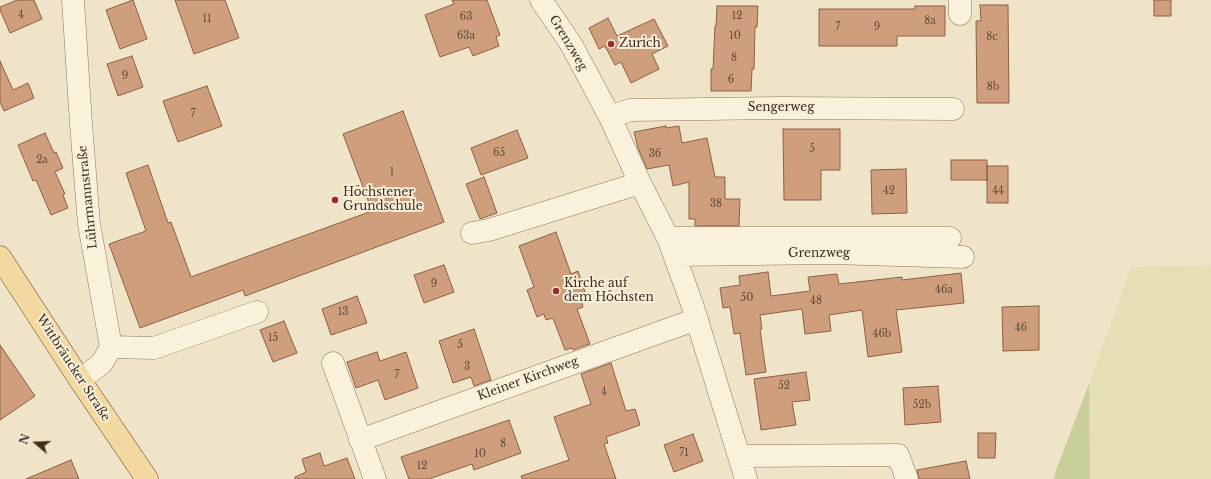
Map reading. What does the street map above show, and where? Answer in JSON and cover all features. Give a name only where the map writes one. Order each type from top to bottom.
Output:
[{"type":"main road","name":"Wittbräucker Straße","points":[[0,257],[80,380],[147,479]]},
{"type":"street","name":"Lührmannstraße","points":[[73,0],[89,224],[111,347]]},
{"type":"street","name":"Grenzweg","points":[[541,0],[571,44],[610,117],[671,247],[697,319],[746,479]]},
{"type":"street","name":"Sengerweg","points":[[610,117],[630,110],[780,108],[953,109]]},
{"type":"street","points":[[472,233],[489,230],[640,183]]},
{"type":"street","name":"Grenzweg","points":[[671,247],[950,238]]},
{"type":"street","name":"Grenzweg","points":[[671,247],[963,257]]},
{"type":"street","points":[[80,380],[102,363],[111,347],[154,348],[257,312]]},
{"type":"street","name":"Kleiner Kirchweg","points":[[360,440],[697,319]]},
{"type":"street","points":[[333,363],[375,479]]},
{"type":"street","points":[[739,456],[898,455],[907,479]]},
{"type":"shaded area","points":[[1211,265],[1211,479],[1090,479],[1089,384],[1131,267]]},
{"type":"green space","points":[[1089,384],[1090,479],[1054,479],[1056,470]]},
{"type":"building","points":[[17,0],[34,0],[42,19],[10,33],[0,7]]},
{"type":"building","points":[[133,0],[147,39],[120,49],[106,10]]},
{"type":"building","points":[[175,0],[225,0],[239,38],[194,54]]},
{"type":"building","points":[[452,0],[487,0],[500,35],[496,37],[499,46],[473,56],[469,47],[440,57],[425,15],[454,4]]},
{"type":"building","points":[[1154,0],[1171,0],[1171,16],[1154,16]]},
{"type":"building","points":[[980,5],[1008,5],[1009,103],[977,103],[976,21],[981,21]]},
{"type":"building","points":[[717,6],[758,6],[757,27],[755,27],[754,69],[752,69],[751,91],[711,91],[711,69],[713,69]]},
{"type":"building","points":[[915,6],[945,6],[945,36],[897,36],[897,46],[819,46],[819,9],[915,9]]},
{"type":"building","points":[[608,18],[617,36],[654,19],[668,46],[652,54],[659,69],[631,83],[621,62],[615,65],[605,46],[599,49],[589,28]]},
{"type":"building","points":[[132,56],[143,87],[118,96],[107,64]]},
{"type":"building","points":[[0,61],[13,90],[28,83],[34,98],[4,111],[0,102]]},
{"type":"building","points":[[207,86],[222,126],[178,142],[163,101]]},
{"type":"building","points":[[403,111],[444,222],[245,296],[243,290],[140,328],[109,244],[146,231],[126,173],[148,165],[168,223],[171,222],[191,277],[372,211],[343,134]]},
{"type":"building","points":[[666,126],[666,128],[679,126],[682,143],[707,138],[715,177],[725,177],[725,199],[740,199],[739,226],[695,226],[695,219],[689,219],[689,182],[673,186],[669,165],[647,169],[638,148],[634,132]]},
{"type":"building","points":[[783,129],[840,129],[840,170],[821,170],[821,200],[784,200]]},
{"type":"building","points":[[517,130],[528,158],[481,175],[471,148]]},
{"type":"building","points":[[45,133],[63,168],[55,172],[65,194],[63,195],[68,208],[51,215],[36,180],[33,181],[18,145]]},
{"type":"building","points":[[951,160],[987,160],[987,180],[951,180]]},
{"type":"building","points":[[987,166],[1008,166],[1008,203],[987,203]]},
{"type":"building","points":[[906,169],[907,213],[872,214],[871,170]]},
{"type":"building","points":[[484,177],[497,213],[480,219],[466,184]]},
{"type":"building","name":"Kirche auf dem Höchsten","points":[[556,232],[571,274],[578,271],[585,292],[579,294],[583,307],[577,309],[590,344],[573,350],[572,348],[565,350],[553,318],[546,320],[544,314],[537,317],[527,290],[534,287],[519,246]]},
{"type":"building","points":[[444,265],[454,292],[424,303],[414,275]]},
{"type":"building","points":[[768,272],[771,296],[810,291],[808,277],[837,274],[839,284],[902,277],[902,280],[961,273],[964,303],[896,310],[902,352],[868,357],[862,310],[829,315],[831,331],[805,334],[802,309],[760,315],[762,329],[760,330],[766,372],[746,375],[740,333],[734,334],[730,307],[723,308],[720,288],[740,285],[739,276]]},
{"type":"building","points":[[357,296],[367,323],[331,335],[322,309]]},
{"type":"building","points":[[1039,306],[1039,350],[1003,351],[1002,307]]},
{"type":"building","points":[[284,321],[297,353],[273,362],[260,330]]},
{"type":"building","points":[[474,329],[491,380],[474,386],[471,377],[453,383],[439,341]]},
{"type":"building","points":[[0,345],[35,396],[0,420]]},
{"type":"building","points":[[377,352],[380,361],[406,352],[418,388],[385,400],[378,380],[356,388],[347,362]]},
{"type":"building","points":[[611,363],[626,411],[635,409],[640,425],[606,437],[608,443],[604,444],[616,479],[522,479],[521,476],[569,460],[554,417],[591,404],[581,374]]},
{"type":"building","points":[[806,372],[810,400],[792,402],[796,425],[761,430],[754,379]]},
{"type":"building","points":[[938,386],[941,422],[905,425],[903,388]]},
{"type":"building","points":[[509,420],[521,453],[474,470],[472,464],[429,479],[409,479],[401,457]]},
{"type":"building","points":[[978,433],[996,433],[995,458],[978,458]]},
{"type":"building","points":[[693,434],[703,461],[674,472],[664,445]]},
{"type":"building","points":[[320,453],[324,466],[347,458],[355,479],[295,479],[295,477],[306,472],[302,459]]},
{"type":"building","points":[[71,460],[79,479],[26,479]]},
{"type":"building","points":[[966,461],[970,479],[919,479],[917,470]]},
{"type":"place","name":"Zurich","points":[[611,44]]},
{"type":"place","name":"Höchstener Grundschule","points":[[335,200]]},
{"type":"place","name":"Kirche auf dem Höchsten","points":[[556,291]]}]
